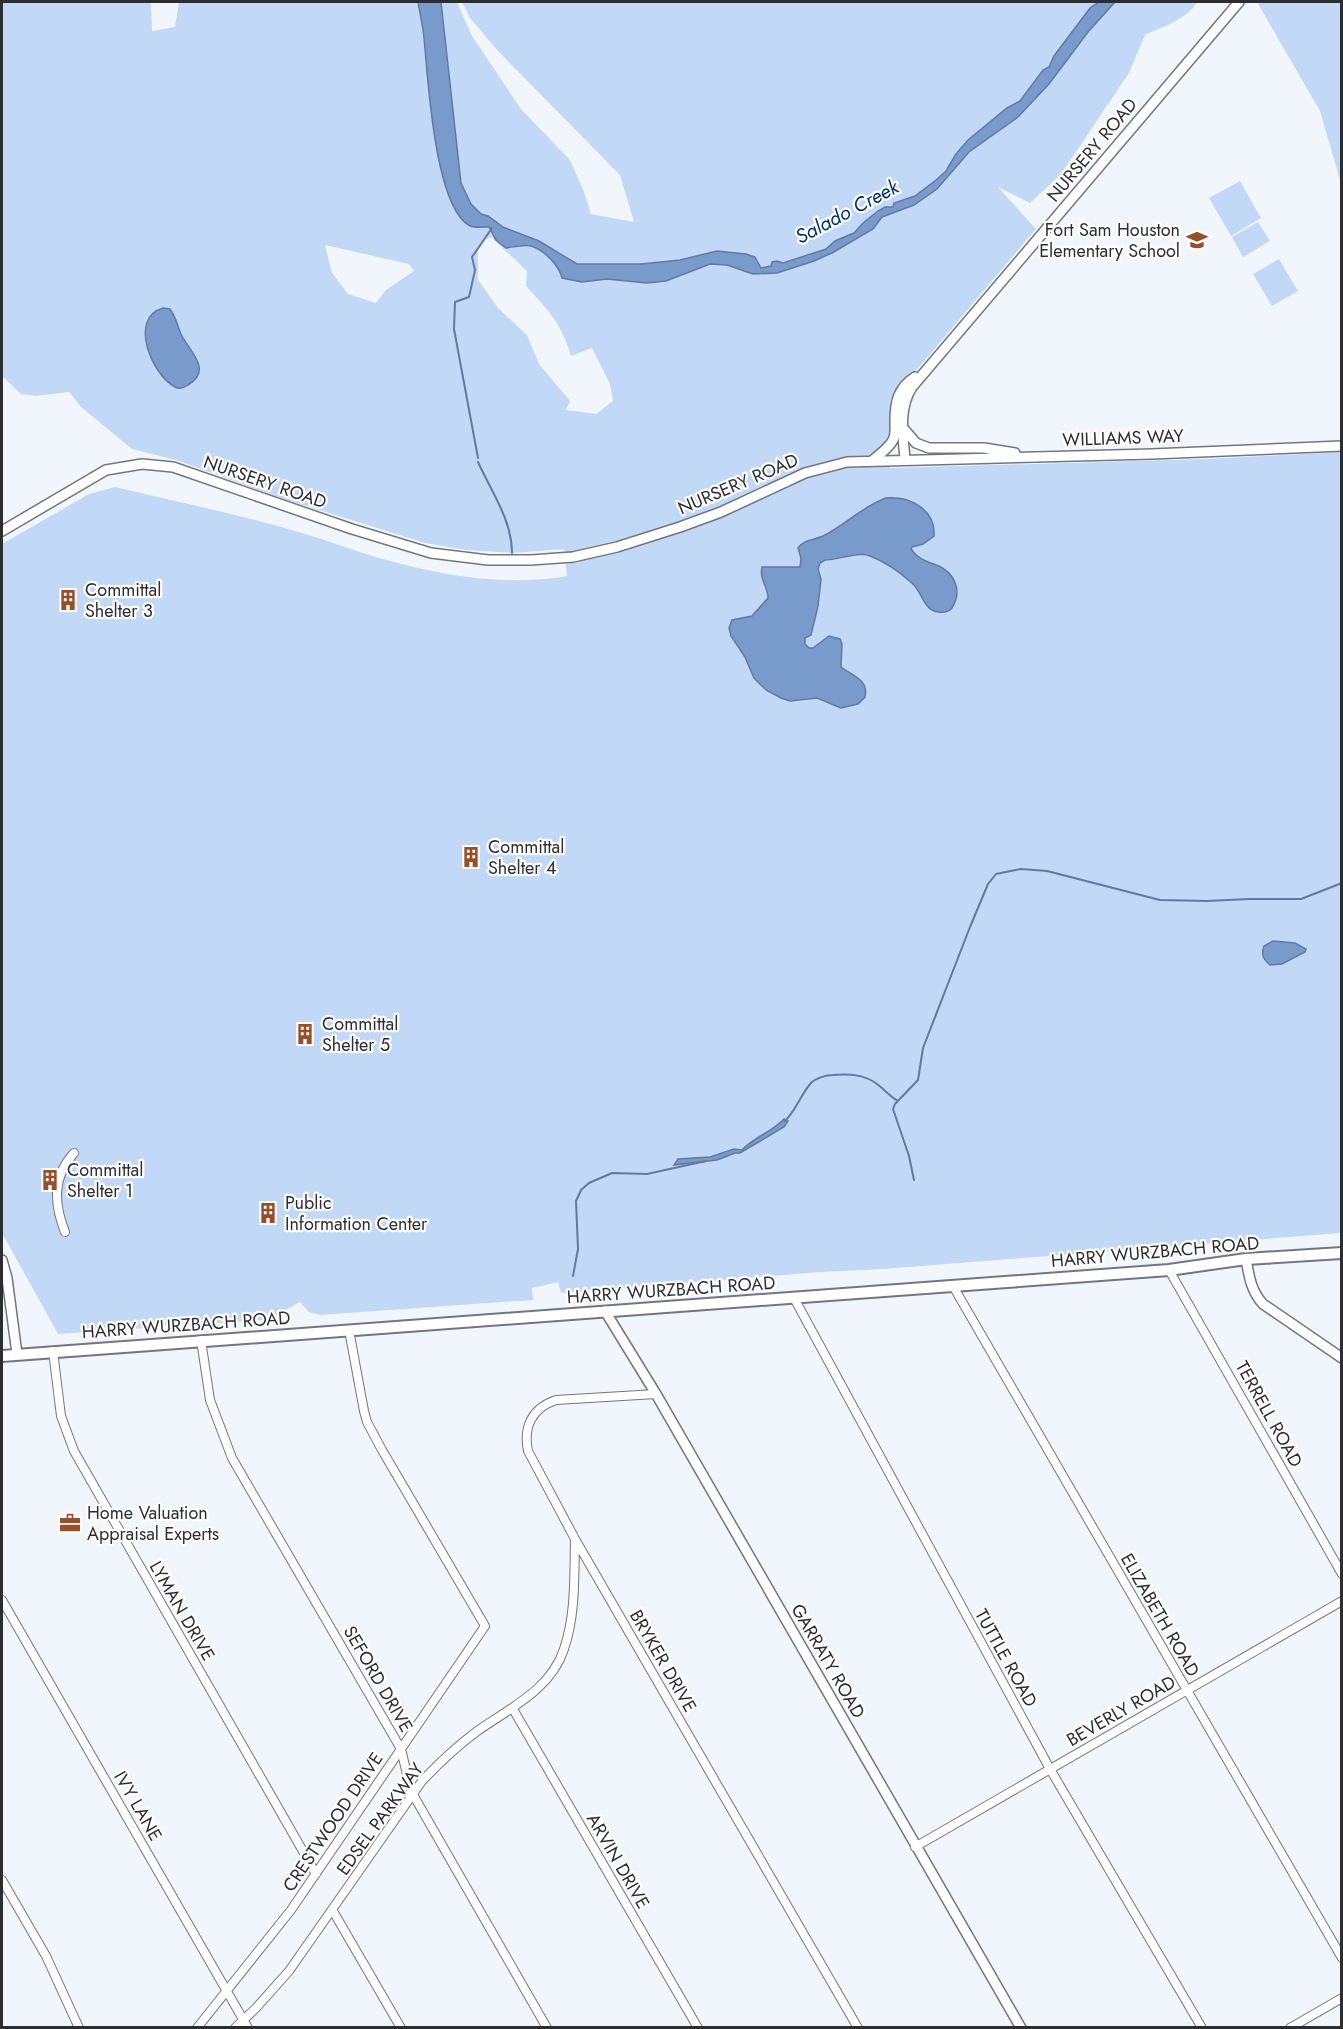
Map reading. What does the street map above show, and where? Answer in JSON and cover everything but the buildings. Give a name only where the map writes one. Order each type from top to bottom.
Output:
[{"type":"main road","name":"HARRY WURZBACH ROAD","points":[[2,1356],[1169,1270],[1246,1259],[1341,1253]]},
{"type":"street","name":"NURSERY ROAD","points":[[2,531],[106,470],[152,464],[173,466],[342,526],[431,553],[488,560],[573,557],[617,547],[721,512],[821,467],[847,462],[905,459],[904,401],[923,371],[960,332],[1239,2]]},
{"type":"street","points":[[873,460],[894,439],[896,404],[900,389],[923,371]]},
{"type":"street","points":[[903,428],[916,443],[929,448],[984,448],[1029,457]]},
{"type":"street","name":"WILLIAMS WAY","points":[[905,459],[1152,454],[1341,446]]},
{"type":"street","points":[[65,1232],[56,1206],[56,1192],[63,1169],[74,1153]]},
{"type":"street","points":[[1246,1259],[1255,1295],[1263,1304],[1341,1358]]},
{"type":"street","points":[[2,1260],[8,1278],[17,1354]]},
{"type":"street","name":"TERRELL ROAD","points":[[1169,1270],[1341,1574]]},
{"type":"street","name":"ELIZABETH ROAD","points":[[953,1286],[1341,1958]]},
{"type":"street","name":"TUTTLE ROAD","points":[[794,1298],[1050,1769],[1202,2028]]},
{"type":"street","name":"GARRATY ROAD","points":[[605,1311],[656,1394],[915,1847],[946,1894],[1021,2028]]},
{"type":"street","name":"CRESTWOOD DRIVE","points":[[198,2028],[291,1910],[485,1626],[367,1422],[349,1330]]},
{"type":"street","name":"SEFORD DRIVE","points":[[201,1340],[210,1400],[232,1458],[401,1749],[413,1795],[547,2028]]},
{"type":"street","name":"LYMAN DRIVE","points":[[52,1351],[61,1416],[74,1451],[316,1874]]},
{"type":"street","name":"BRYKER DRIVE","points":[[656,1394],[556,1400],[546,1404],[536,1410],[528,1424],[525,1439],[529,1454],[575,1539],[858,2028]]},
{"type":"street","name":"EDSEL PARKWAY","points":[[235,2028],[289,1971],[422,1781],[448,1754],[478,1730],[513,1709],[547,1679],[564,1652],[571,1626],[575,1539]]},
{"type":"street","name":"IVY LANE","points":[[2,1600],[248,2028]]},
{"type":"street","name":"BEVERLY ROAD","points":[[915,1847],[1341,1600]]},
{"type":"street","name":"ARVIN DRIVE","points":[[513,1709],[698,2028]]},
{"type":"street","points":[[2,1880],[46,1956],[79,2028]]},
{"type":"street","points":[[333,1911],[401,2028]]},
{"type":"street","points":[[1290,2028],[1341,1998]]},
{"type":"shaded area","points":[[2,2],[151,2],[152,31],[175,27],[179,2],[457,2],[472,36],[521,109],[570,160],[591,214],[634,222],[620,175],[498,51],[470,18],[462,2],[1197,2],[1181,18],[1145,35],[1129,73],[1061,174],[1030,203],[998,187],[1036,229],[920,366],[896,390],[893,399],[891,432],[887,442],[890,468],[1207,459],[1341,452],[1341,1233],[561,1293],[558,1282],[532,1288],[533,1300],[320,1315],[309,1312],[300,1302],[264,1320],[58,1334],[2,1233],[2,544],[89,494],[115,487],[258,521],[425,570],[496,580],[567,576],[564,549],[512,553],[466,550],[425,543],[284,499],[176,460],[132,449],[81,407],[69,392],[36,396],[21,394],[2,376]],"holes":[[[491,237],[527,271],[526,286],[559,326],[571,356],[592,348],[610,384],[613,401],[596,414],[566,410],[570,401],[539,364],[527,335],[498,308],[478,280],[478,250],[485,240]],[[325,245],[409,264],[414,271],[386,290],[376,303],[348,294],[332,273]]]},
{"type":"shaded area","points":[[418,2],[441,2],[461,183],[471,204],[481,214],[488,216],[503,227],[539,241],[577,264],[641,264],[680,260],[717,251],[755,257],[761,268],[771,266],[772,262],[783,263],[826,249],[835,241],[854,233],[878,211],[885,207],[893,207],[894,203],[915,196],[946,171],[968,140],[1007,108],[1020,101],[1043,70],[1049,67],[1054,56],[1090,8],[1099,2],[1115,2],[1088,32],[1049,84],[1018,117],[969,152],[937,189],[914,205],[882,217],[873,229],[832,253],[777,273],[753,274],[727,265],[710,264],[666,281],[647,283],[607,279],[582,282],[562,278],[546,254],[528,245],[506,248],[496,240],[489,227],[470,226],[458,214],[448,194],[435,139],[424,34]]},
{"type":"shaded area","points":[[1257,2],[1341,2],[1341,183],[1320,111]]},
{"type":"shaded area","points":[[1240,181],[1261,218],[1231,236],[1209,198]]},
{"type":"shaded area","points":[[1258,222],[1270,241],[1243,257],[1232,237]]},
{"type":"shaded area","points":[[1279,259],[1298,291],[1272,306],[1253,274]]},
{"type":"shaded area","points":[[163,308],[170,309],[172,312],[199,366],[199,373],[195,379],[183,387],[175,387],[166,381],[158,371],[147,347],[145,334],[147,323],[153,314]]},
{"type":"shaded area","points":[[886,498],[912,502],[931,518],[934,536],[911,549],[921,559],[943,568],[952,577],[957,593],[952,607],[945,612],[933,610],[925,603],[913,584],[898,572],[870,556],[860,555],[825,560],[820,563],[818,569],[821,579],[818,606],[811,635],[805,638],[805,644],[813,648],[829,636],[840,639],[842,644],[841,667],[862,682],[866,691],[865,697],[858,704],[841,708],[817,698],[790,701],[766,690],[754,678],[729,628],[732,620],[752,616],[768,598],[762,567],[800,567],[801,558],[798,548],[800,545],[823,536]]},
{"type":"shaded area","points":[[1273,941],[1295,943],[1306,949],[1305,952],[1282,964],[1270,965],[1264,959],[1263,952],[1264,946]]},
{"type":"shaded area","points":[[784,1119],[788,1121],[784,1127],[740,1153],[717,1160],[674,1165],[678,1159],[710,1157],[734,1149],[742,1150]]},
{"type":"waterway","points":[[478,458],[454,329],[455,302],[469,297],[475,270],[472,257],[492,228]]},
{"type":"waterway","points":[[478,462],[505,517],[512,553]]},
{"type":"waterway","points":[[914,1180],[909,1156],[893,1109],[918,1080],[923,1048],[988,884],[996,874],[1021,869],[1047,871],[1160,900],[1301,899],[1342,883]]},
{"type":"waterway","points":[[785,1121],[811,1083],[827,1076],[862,1076],[877,1084],[898,1101]]},
{"type":"waterway","points":[[573,1276],[578,1249],[576,1201],[581,1190],[589,1183],[612,1173],[647,1174],[706,1161]]},
{"type":"place","name":"Fort Sam Houston Elementary School","points":[[1197,240]]},
{"type":"place","name":"Committal Shelter 3","points":[[68,600]]},
{"type":"place","name":"Committal Shelter 4","points":[[471,857]]},
{"type":"place","name":"Committal Shelter 5","points":[[305,1034]]},
{"type":"place","name":"Committal Shelter 1","points":[[50,1180]]},
{"type":"place","name":"Public Information Center","points":[[268,1213]]},
{"type":"place","name":"Home Valuation Appraisal Experts","points":[[70,1523]]},
{"type":"water label","name":"Salado Creek","points":[[847,212]]}]
